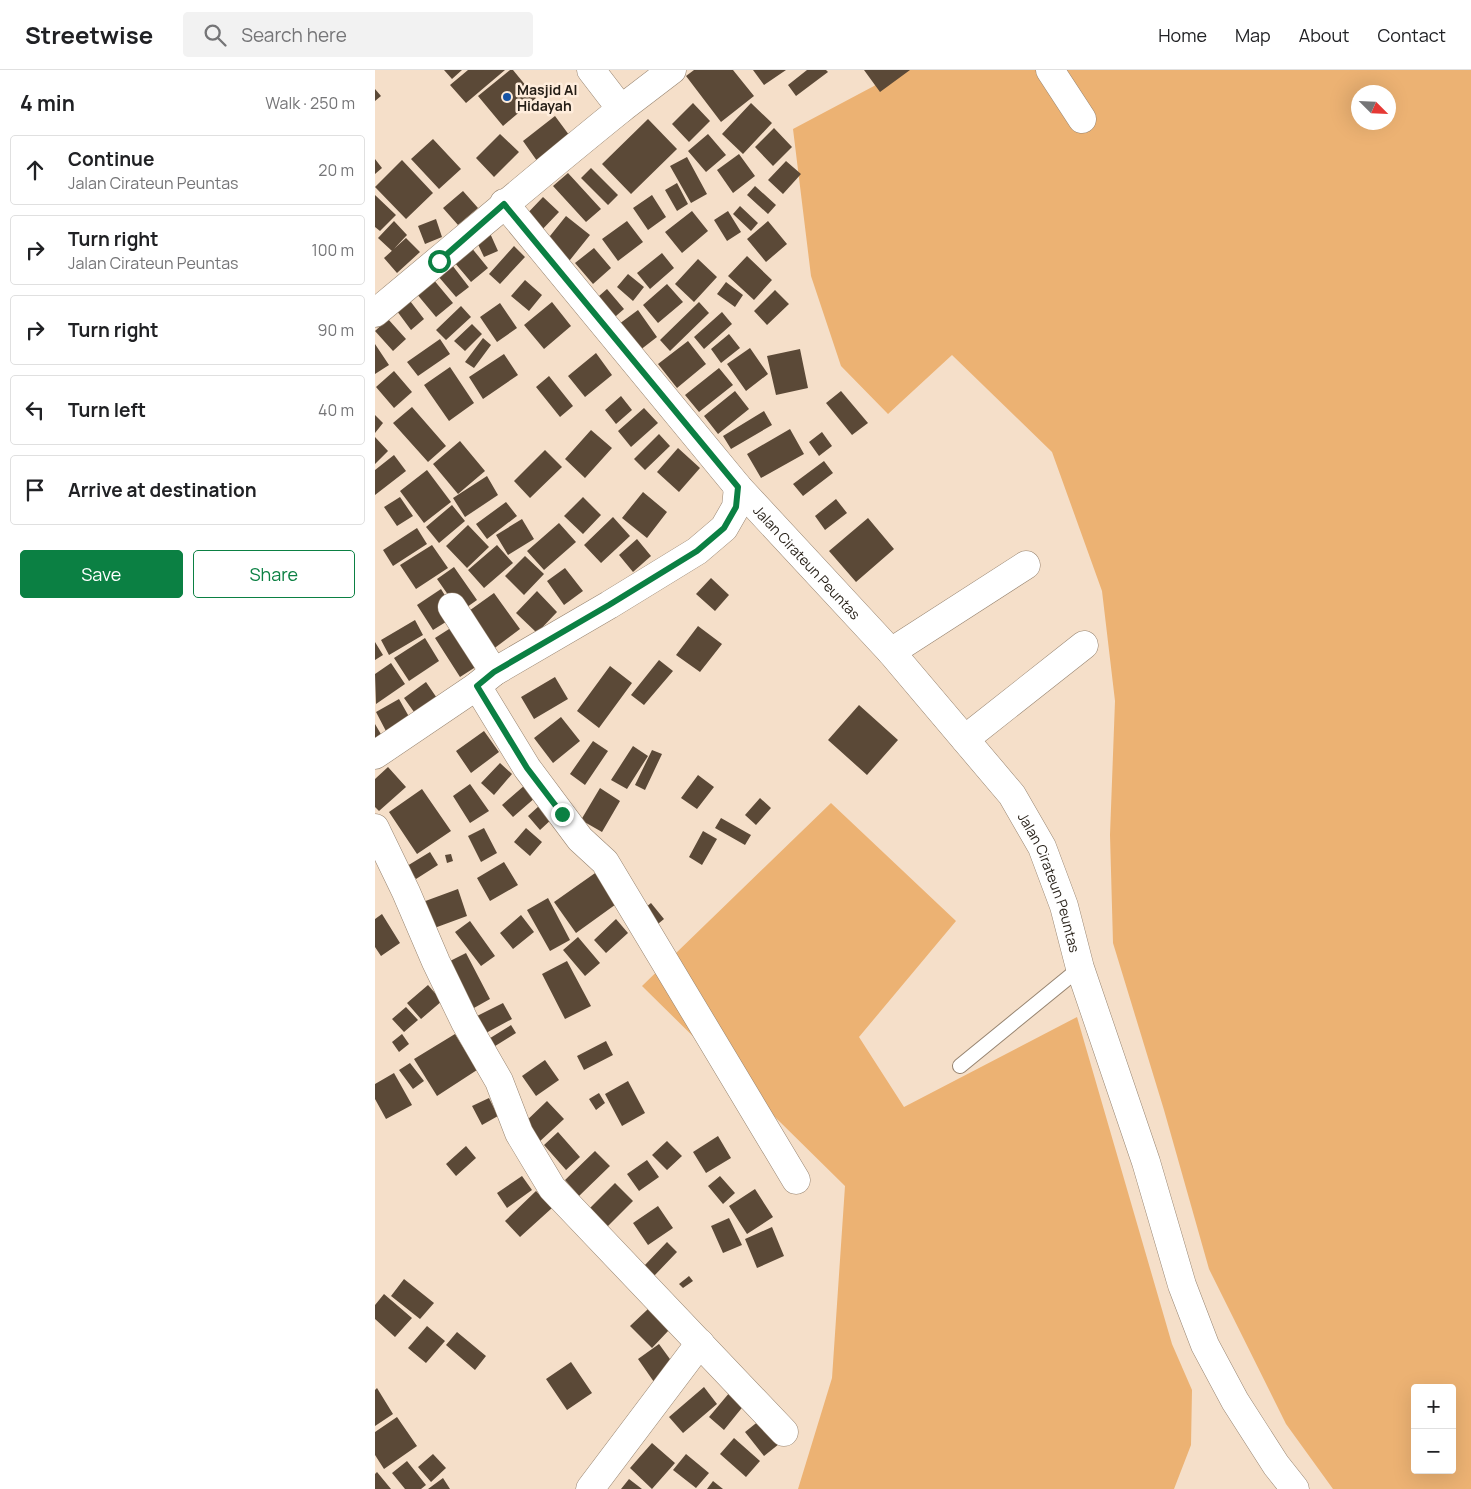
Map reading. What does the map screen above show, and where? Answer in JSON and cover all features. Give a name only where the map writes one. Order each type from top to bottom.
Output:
[{"type":"street","points":[[591,70],[621,109]]},
{"type":"street","points":[[375,313],[439,261],[504,204],[671,70]]},
{"type":"street","points":[[1050,70],[1082,119]]},
{"type":"street","name":"Jalan Cirateun Peuntas","points":[[504,204],[738,487],[891,652],[1011,795],[1042,847],[1064,906],[1080,968],[1146,1162],[1182,1285],[1205,1345],[1235,1401],[1275,1465],[1295,1489]]},
{"type":"street","points":[[375,755],[485,679],[697,551],[724,528],[736,507],[738,487]]},
{"type":"street","points":[[891,652],[1026,565]]},
{"type":"street","points":[[452,607],[527,768],[580,839],[605,862],[796,1180]]},
{"type":"street","points":[[965,739],[1084,645]]},
{"type":"street","points":[[375,828],[461,1013],[499,1081],[519,1133],[551,1188],[784,1432]]},
{"type":"street","points":[[590,1489],[700,1343]]},
{"type":"lane","points":[[960,1066],[1080,968]]},
{"type":"shaded area","points":[[894,70],[1471,70],[1471,1489],[1333,1489],[1286,1424],[1209,1269],[1164,1110],[1113,943],[1110,835],[1115,701],[1102,591],[1052,452],[952,355],[888,414],[841,366],[811,276],[793,129],[874,86]]},
{"type":"shaded area","points":[[831,803],[956,921],[859,1037],[904,1107],[1077,1017],[1172,1344],[1192,1390],[1191,1445],[1174,1489],[798,1489],[832,1378],[845,1186],[642,986]]},
{"type":"building","points":[[444,70],[462,70],[452,79]]},
{"type":"building","points":[[468,70],[505,70],[466,103],[450,85]]},
{"type":"building","name":"Masjid Al Hidayah","points":[[510,70],[513,70],[536,98],[503,126],[478,96]]},
{"type":"building","points":[[694,70],[733,70],[754,96],[721,122],[686,76]]},
{"type":"building","points":[[753,70],[786,70],[764,85]]},
{"type":"building","points":[[807,70],[826,70],[828,72],[796,96],[788,85]]},
{"type":"building","points":[[864,70],[910,70],[880,92]]},
{"type":"building","points":[[375,89],[381,96],[375,101]]},
{"type":"building","points":[[693,103],[710,121],[689,142],[672,124]]},
{"type":"building","points":[[751,103],[772,123],[743,154],[722,134]]},
{"type":"building","points":[[555,116],[575,143],[542,168],[523,141]]},
{"type":"building","points":[[648,119],[677,149],[631,194],[602,164]]},
{"type":"building","points":[[774,128],[792,147],[773,166],[755,147]]},
{"type":"building","points":[[500,134],[519,152],[494,177],[476,158]]},
{"type":"building","points":[[708,134],[726,155],[706,172],[688,151]]},
{"type":"building","points":[[433,139],[461,169],[439,189],[411,159]]},
{"type":"building","points":[[739,154],[755,176],[733,193],[717,170]]},
{"type":"building","points":[[687,157],[707,194],[691,203],[670,166]]},
{"type":"building","points":[[375,159],[382,168],[375,174]]},
{"type":"building","points":[[402,160],[433,193],[406,219],[375,187]]},
{"type":"building","points":[[786,161],[801,174],[783,194],[768,180]]},
{"type":"building","points":[[591,168],[618,195],[608,205],[581,178]]},
{"type":"building","points":[[568,173],[601,209],[586,222],[553,186]]},
{"type":"building","points":[[677,183],[688,204],[677,211],[665,190]]},
{"type":"building","points":[[755,186],[776,205],[768,214],[747,195]]},
{"type":"building","points":[[463,191],[478,208],[458,225],[443,208]]},
{"type":"building","points":[[375,195],[396,215],[380,231],[375,227]]},
{"type":"building","points":[[652,195],[666,217],[648,230],[633,208]]},
{"type":"building","points":[[543,197],[559,212],[538,234],[522,219]]},
{"type":"building","points":[[740,206],[758,223],[751,231],[733,214]]},
{"type":"building","points":[[692,211],[708,231],[682,253],[665,232]]},
{"type":"building","points":[[728,211],[741,232],[727,241],[714,220]]},
{"type":"building","points":[[566,216],[590,235],[566,265],[542,246]]},
{"type":"building","points":[[436,219],[442,237],[425,244],[418,226]]},
{"type":"building","points":[[394,221],[407,235],[392,251],[378,238]]},
{"type":"building","points":[[627,221],[643,242],[618,261],[602,239]]},
{"type":"building","points":[[768,221],[787,244],[766,262],[747,239]]},
{"type":"building","points":[[489,231],[498,251],[484,257],[475,238]]},
{"type":"building","points":[[406,238],[420,252],[397,273],[384,258]]},
{"type":"building","points":[[466,241],[488,268],[471,282],[449,256]]},
{"type":"building","points":[[514,246],[525,257],[500,284],[489,274]]},
{"type":"building","points":[[594,248],[611,268],[593,284],[575,263]]},
{"type":"building","points":[[662,253],[674,268],[650,289],[637,273]]},
{"type":"building","points":[[747,256],[772,280],[754,300],[728,276]]},
{"type":"building","points":[[698,259],[717,277],[694,302],[675,284]]},
{"type":"building","points":[[452,265],[469,287],[456,297],[438,276]]},
{"type":"building","points":[[628,274],[644,287],[633,301],[617,287]]},
{"type":"building","points":[[433,279],[453,303],[436,317],[416,293]]},
{"type":"building","points":[[525,280],[542,295],[529,311],[511,296]]},
{"type":"building","points":[[726,282],[743,295],[735,307],[717,294]]},
{"type":"building","points":[[667,284],[683,302],[658,323],[643,305]]},
{"type":"building","points":[[607,289],[624,309],[608,323],[591,303]]},
{"type":"building","points":[[775,290],[789,304],[767,325],[754,311]]},
{"type":"building","points":[[407,297],[424,319],[411,330],[394,307]]},
{"type":"building","points":[[552,302],[571,326],[544,349],[524,325]]},
{"type":"building","points":[[699,302],[709,313],[670,351],[660,340]]},
{"type":"building","points":[[500,303],[517,328],[497,342],[480,317]]},
{"type":"building","points":[[461,306],[471,317],[446,340],[436,330]]},
{"type":"building","points":[[638,310],[657,337],[635,354],[615,327]]},
{"type":"building","points":[[722,312],[732,324],[704,349],[694,337]]},
{"type":"building","points":[[388,319],[406,339],[393,351],[375,331]]},
{"type":"building","points":[[472,324],[482,334],[465,351],[454,341]]},
{"type":"building","points":[[729,334],[740,348],[721,363],[711,349]]},
{"type":"building","points":[[483,338],[491,345],[474,368],[465,362]]},
{"type":"building","points":[[440,339],[450,354],[418,376],[407,362]]},
{"type":"building","points":[[688,341],[706,364],[677,388],[658,364]]},
{"type":"building","points":[[375,344],[389,365],[375,374]]},
{"type":"building","points":[[750,348],[768,374],[746,391],[727,364]]},
{"type":"building","points":[[800,349],[808,388],[776,395],[767,356]]},
{"type":"building","points":[[596,353],[612,375],[585,397],[568,376]]},
{"type":"building","points":[[504,354],[518,375],[483,399],[469,377]]},
{"type":"building","points":[[450,367],[474,403],[449,421],[424,385]]},
{"type":"building","points":[[719,368],[733,385],[699,412],[685,395]]},
{"type":"building","points":[[394,371],[412,392],[394,408],[376,387]]},
{"type":"building","points":[[549,376],[573,406],[560,417],[536,387]]},
{"type":"building","points":[[735,391],[749,409],[718,434],[704,416]]},
{"type":"building","points":[[841,391],[868,423],[852,435],[826,403]]},
{"type":"building","points":[[621,396],[632,410],[616,424],[605,410]]},
{"type":"building","points":[[412,407],[446,446],[428,462],[393,423]]},
{"type":"building","points":[[644,408],[658,423],[631,447],[618,431]]},
{"type":"building","points":[[764,411],[772,425],[731,449],[723,436]]},
{"type":"building","points":[[375,415],[383,423],[375,433]]},
{"type":"building","points":[[790,429],[804,454],[761,478],[747,454]]},
{"type":"building","points":[[591,430],[612,448],[585,478],[565,459]]},
{"type":"building","points":[[822,432],[832,446],[819,456],[809,442]]},
{"type":"building","points":[[659,434],[670,446],[645,470],[634,459]]},
{"type":"building","points":[[375,437],[388,451],[375,464]]},
{"type":"building","points":[[460,441],[485,471],[458,494],[433,464]]},
{"type":"building","points":[[678,448],[700,468],[679,492],[657,472]]},
{"type":"building","points":[[545,450],[562,467],[530,498],[514,481]]},
{"type":"building","points":[[394,455],[406,471],[375,495],[375,470]]},
{"type":"building","points":[[824,461],[833,473],[803,496],[793,484]]},
{"type":"building","points":[[427,470],[451,502],[424,523],[400,491]]},
{"type":"building","points":[[487,476],[498,495],[465,517],[453,498]]},
{"type":"building","points":[[643,492],[667,512],[647,538],[622,518]]},
{"type":"building","points":[[400,497],[413,516],[397,526],[384,507]]},
{"type":"building","points":[[583,497],[601,515],[583,534],[564,516]]},
{"type":"building","points":[[836,499],[847,513],[825,530],[815,516]]},
{"type":"building","points":[[506,502],[517,516],[487,539],[476,524]]},
{"type":"building","points":[[452,505],[465,521],[439,543],[426,527]]},
{"type":"building","points":[[613,517],[630,536],[601,563],[584,545]]},
{"type":"building","points":[[868,518],[894,549],[856,582],[829,551]]},
{"type":"building","points":[[522,519],[534,539],[508,555],[496,535]]},
{"type":"building","points":[[559,523],[576,542],[544,570],[527,551]]},
{"type":"building","points":[[468,525],[489,547],[467,568],[446,546]]},
{"type":"building","points":[[417,528],[427,544],[393,566],[383,550]]},
{"type":"building","points":[[637,539],[651,556],[633,572],[619,555]]},
{"type":"building","points":[[432,545],[448,568],[416,589],[400,565]]},
{"type":"building","points":[[497,545],[513,563],[484,588],[468,570]]},
{"type":"building","points":[[525,556],[544,574],[524,595],[505,576]]},
{"type":"building","points":[[454,567],[477,600],[460,612],[437,579]]},
{"type":"building","points":[[565,568],[583,591],[564,605],[547,581]]},
{"type":"building","points":[[711,578],[729,595],[715,611],[696,594]]},
{"type":"building","points":[[441,589],[457,615],[433,630],[417,605]]},
{"type":"building","points":[[537,591],[557,612],[537,633],[516,613]]},
{"type":"building","points":[[494,593],[520,629],[492,650],[466,613]]},
{"type":"building","points":[[415,620],[423,635],[389,655],[381,640]]},
{"type":"building","points":[[460,622],[485,661],[460,677],[435,638]]},
{"type":"building","points":[[698,626],[722,644],[700,672],[676,655]]},
{"type":"building","points":[[425,638],[439,661],[409,681],[394,658]]},
{"type":"building","points":[[375,642],[383,655],[375,660]]},
{"type":"building","points":[[659,660],[673,671],[644,705],[631,695]]},
{"type":"building","points":[[391,663],[405,684],[376,704],[375,674]]},
{"type":"building","points":[[610,666],[632,683],[599,728],[577,711]]},
{"type":"building","points":[[555,677],[568,699],[534,719],[521,697]]},
{"type":"building","points":[[426,682],[441,704],[419,719],[404,698]]},
{"type":"building","points":[[399,699],[412,722],[388,735],[376,712]]},
{"type":"building","points":[[859,705],[898,740],[867,775],[828,740]]},
{"type":"building","points":[[561,717],[580,741],[553,763],[534,738]]},
{"type":"building","points":[[375,724],[385,741],[375,747]]},
{"type":"building","points":[[484,731],[499,752],[471,773],[456,751]]},
{"type":"building","points":[[593,741],[608,751],[585,785],[570,774]]},
{"type":"building","points":[[633,746],[648,756],[627,789],[611,780]]},
{"type":"building","points":[[652,750],[662,754],[645,790],[635,785]]},
{"type":"building","points":[[500,763],[512,774],[494,795],[481,783]]},
{"type":"building","points":[[388,767],[406,787],[379,811],[375,807],[375,779]]},
{"type":"building","points":[[698,775],[714,787],[697,809],[681,798]]},
{"type":"building","points":[[470,784],[489,811],[470,823],[453,796]]},
{"type":"building","points":[[525,785],[536,797],[513,817],[502,805]]},
{"type":"building","points":[[600,788],[620,801],[602,832],[581,820]]},
{"type":"building","points":[[422,789],[451,831],[417,854],[389,812]]},
{"type":"building","points":[[760,798],[771,808],[756,825],[745,815]]},
{"type":"building","points":[[540,805],[553,818],[540,830],[528,816]]},
{"type":"building","points":[[721,818],[751,835],[745,845],[715,828]]},
{"type":"building","points":[[484,828],[497,853],[481,862],[468,836]]},
{"type":"building","points":[[526,828],[542,842],[530,856],[514,842]]},
{"type":"building","points":[[703,831],[717,839],[702,865],[689,857]]},
{"type":"building","points":[[430,852],[438,865],[416,879],[407,866]]},
{"type":"building","points":[[451,854],[453,861],[447,863],[445,855]]},
{"type":"building","points":[[504,862],[518,885],[490,901],[477,878]]},
{"type":"building","points":[[598,871],[619,902],[576,933],[554,902]]},
{"type":"building","points":[[458,889],[467,916],[429,930],[420,903]]},
{"type":"building","points":[[548,898],[570,940],[550,951],[527,910]]},
{"type":"building","points":[[651,903],[664,919],[653,928],[640,912]]},
{"type":"building","points":[[382,914],[400,943],[381,956],[375,947],[375,919]]},
{"type":"building","points":[[521,915],[534,932],[513,949],[500,933]]},
{"type":"building","points":[[616,919],[628,933],[606,953],[594,940]]},
{"type":"building","points":[[470,921],[495,956],[481,966],[455,932]]},
{"type":"building","points":[[578,937],[600,963],[585,976],[563,950]]},
{"type":"building","points":[[466,953],[490,999],[465,1013],[440,966]]},
{"type":"building","points":[[567,961],[591,1006],[565,1019],[542,974]]},
{"type":"building","points":[[428,985],[442,1001],[421,1019],[407,1003]]},
{"type":"building","points":[[503,1003],[512,1019],[486,1033],[477,1016]]},
{"type":"building","points":[[406,1007],[418,1020],[404,1032],[392,1019]]},
{"type":"building","points":[[511,1025],[516,1033],[492,1048],[487,1040]]},
{"type":"building","points":[[402,1034],[409,1044],[399,1052],[392,1042]]},
{"type":"building","points":[[455,1034],[477,1070],[437,1096],[414,1059]]},
{"type":"building","points":[[606,1041],[613,1055],[584,1070],[577,1056]]},
{"type":"building","points":[[545,1060],[559,1080],[536,1096],[522,1076]]},
{"type":"building","points":[[410,1063],[424,1081],[413,1089],[399,1070]]},
{"type":"building","points":[[394,1073],[412,1105],[386,1119],[375,1099],[375,1084]]},
{"type":"building","points":[[628,1081],[645,1113],[622,1126],[605,1094]]},
{"type":"building","points":[[599,1093],[605,1103],[596,1110],[589,1099]]},
{"type":"building","points":[[489,1098],[498,1116],[482,1125],[472,1106]]},
{"type":"building","points":[[547,1101],[564,1119],[538,1143],[522,1125]]},
{"type":"building","points":[[558,1132],[580,1157],[566,1170],[544,1145]]},
{"type":"building","points":[[718,1136],[731,1158],[706,1173],[693,1152]]},
{"type":"building","points":[[667,1141],[682,1156],[667,1170],[652,1155]]},
{"type":"building","points":[[466,1146],[476,1158],[456,1176],[446,1164]]},
{"type":"building","points":[[595,1151],[610,1166],[579,1196],[565,1180]]},
{"type":"building","points":[[647,1160],[659,1177],[639,1191],[627,1174]]},
{"type":"building","points":[[522,1176],[532,1190],[507,1208],[497,1193]]},
{"type":"building","points":[[720,1176],[735,1193],[723,1204],[708,1186]]},
{"type":"building","points":[[615,1183],[633,1201],[605,1229],[587,1211]]},
{"type":"building","points":[[755,1189],[773,1217],[747,1234],[729,1206]]},
{"type":"building","points":[[536,1191],[552,1208],[520,1237],[505,1221]]},
{"type":"building","points":[[658,1206],[673,1228],[648,1245],[633,1223]]},
{"type":"building","points":[[729,1218],[742,1245],[723,1253],[711,1226]]},
{"type":"building","points":[[772,1227],[784,1256],[757,1268],[745,1239]]},
{"type":"building","points":[[667,1242],[677,1252],[654,1276],[644,1266]]},
{"type":"building","points":[[689,1276],[693,1281],[683,1288],[679,1284]]},
{"type":"building","points":[[404,1279],[434,1303],[420,1319],[391,1296]]},
{"type":"building","points":[[384,1294],[412,1318],[395,1337],[375,1319],[375,1305]]},
{"type":"building","points":[[648,1309],[669,1330],[652,1348],[630,1326]]},
{"type":"building","points":[[427,1326],[445,1341],[426,1363],[408,1348]]},
{"type":"building","points":[[457,1332],[486,1356],[475,1370],[446,1345]]},
{"type":"building","points":[[659,1344],[675,1366],[654,1382],[638,1359]]},
{"type":"building","points":[[571,1362],[592,1393],[567,1410],[546,1379]]},
{"type":"building","points":[[704,1387],[717,1404],[683,1433],[669,1417]]},
{"type":"building","points":[[377,1388],[393,1414],[375,1426],[375,1390]]},
{"type":"building","points":[[730,1392],[745,1404],[724,1430],[709,1417]]},
{"type":"building","points":[[397,1417],[417,1446],[384,1469],[375,1455],[375,1432]]},
{"type":"building","points":[[760,1420],[779,1444],[764,1456],[745,1432]]},
{"type":"building","points":[[734,1438],[760,1461],[746,1477],[720,1454]]},
{"type":"building","points":[[652,1443],[675,1463],[652,1489],[630,1468]]},
{"type":"building","points":[[433,1454],[446,1468],[431,1482],[418,1467]]},
{"type":"building","points":[[686,1454],[709,1473],[696,1488],[673,1470]]},
{"type":"building","points":[[407,1461],[426,1485],[421,1489],[405,1489],[392,1473]]},
{"type":"building","points":[[377,1472],[391,1489],[375,1489],[375,1474]]},
{"type":"building","points":[[443,1478],[450,1489],[428,1489]]},
{"type":"building","points":[[629,1479],[642,1489],[621,1489]]},
{"type":"building","points":[[713,1481],[723,1489],[707,1489]]},
{"type":"place","name":"Masjid Al Hidayah","points":[[507,97]]},
{"type":"route","points":[[439,261],[504,204],[738,487],[736,507],[724,528],[697,551],[494,672],[477,686],[527,768],[562,814]]}]
